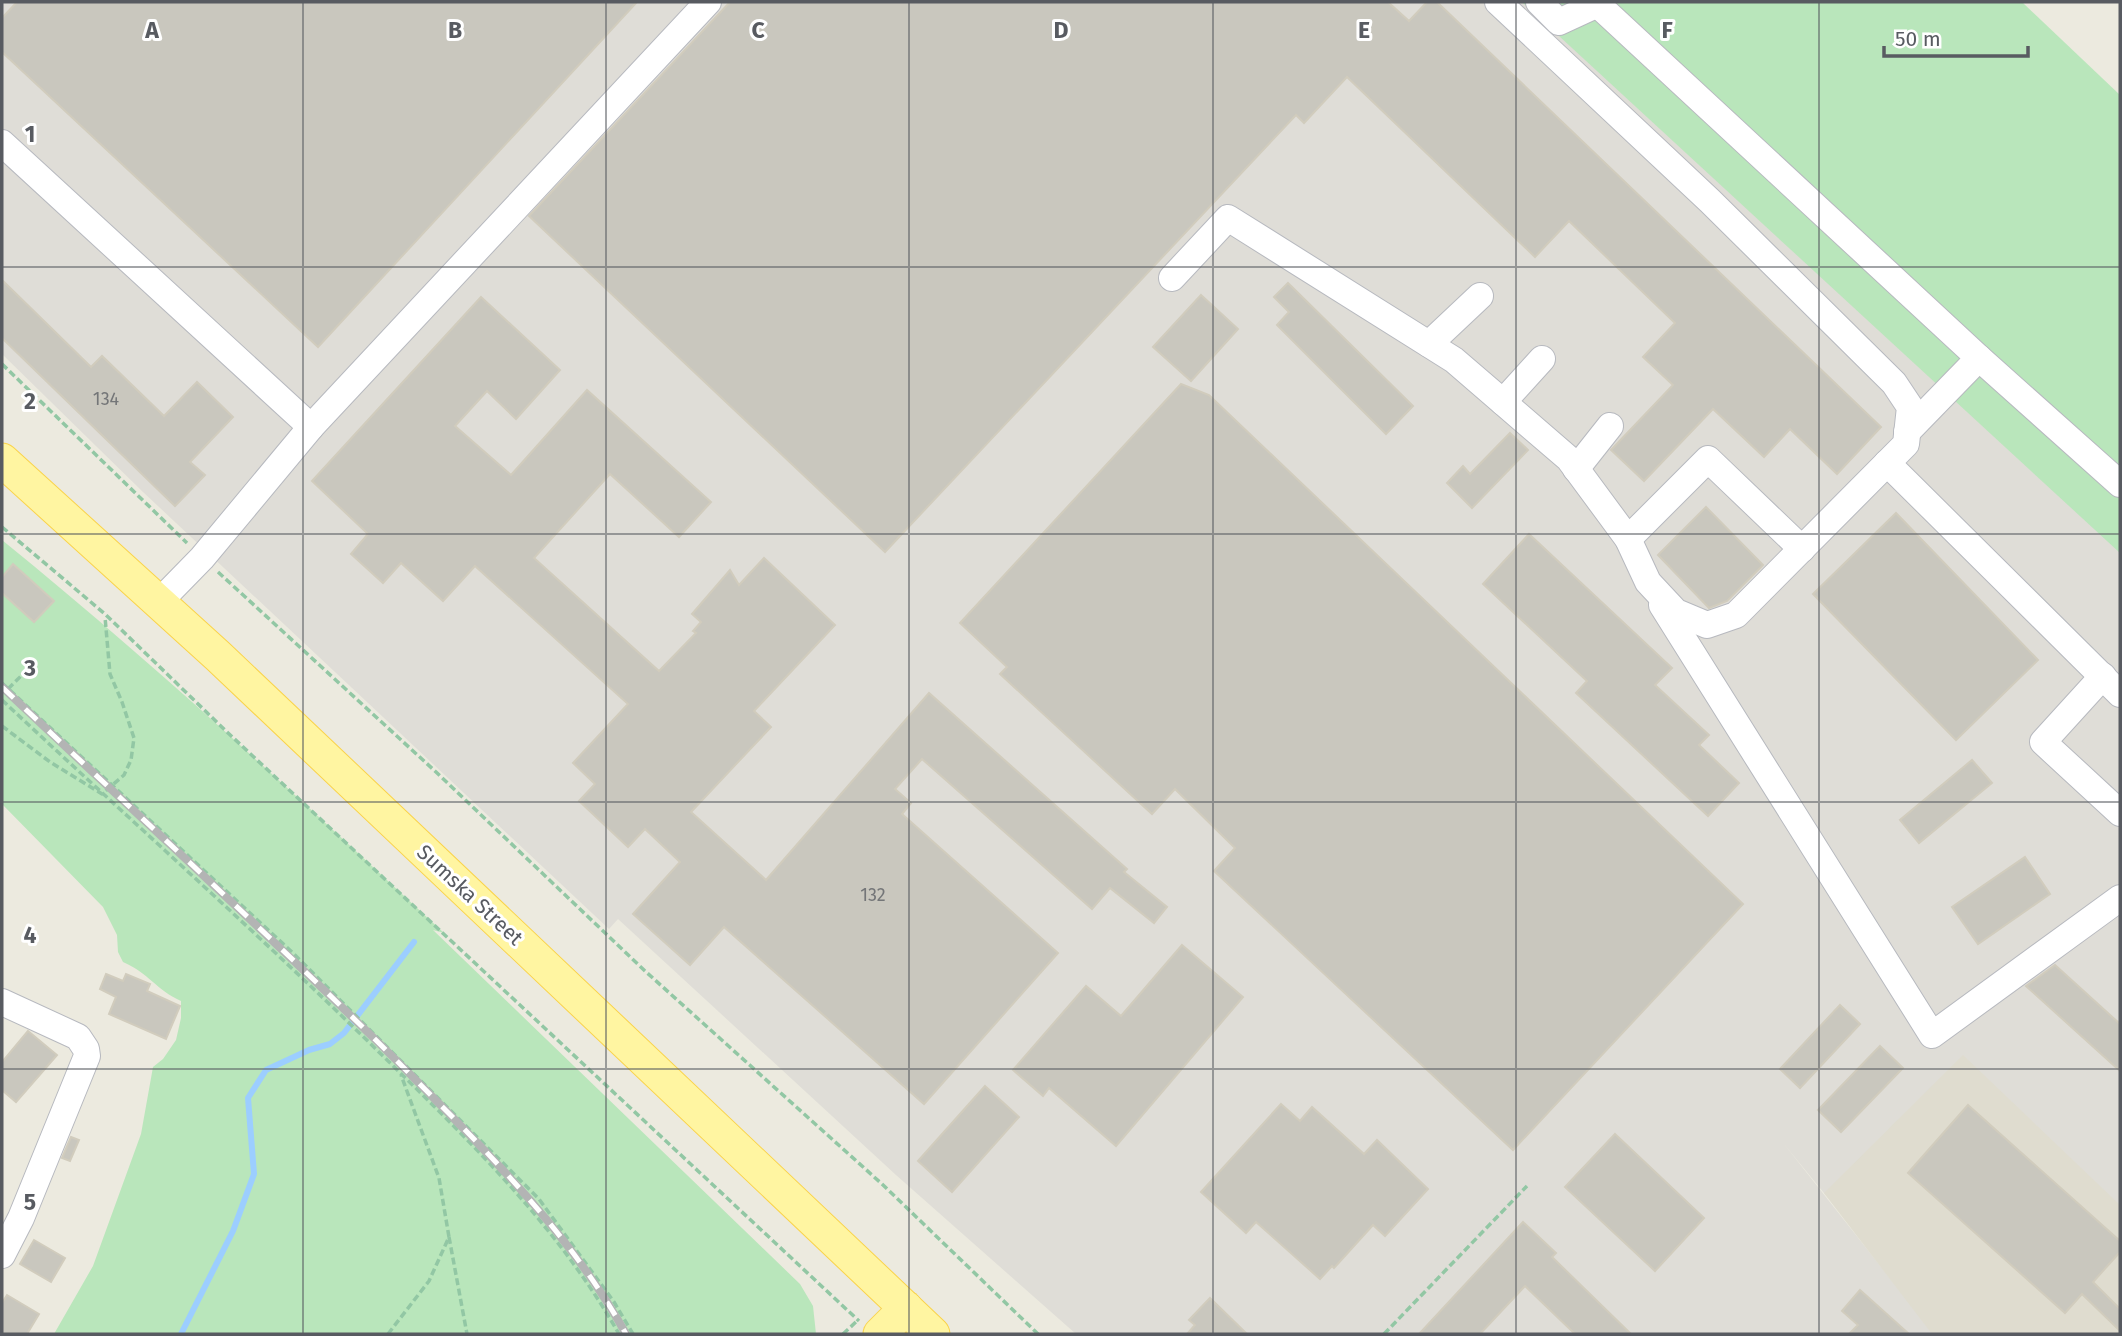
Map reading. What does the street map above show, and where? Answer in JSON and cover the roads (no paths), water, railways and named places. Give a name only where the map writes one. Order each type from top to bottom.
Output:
[{"type":"main road","name":"Sumska Street","points":[[2,460],[159,602],[933,1334]]},
{"type":"main road","points":[[868,1327],[906,1308]]},
{"type":"street","points":[[159,602],[202,558],[311,427],[708,2]]},
{"type":"street","points":[[1498,2],[1700,191],[1894,383],[1910,407],[1906,444],[1736,615],[1707,625],[1676,612],[1648,582]]},
{"type":"street","points":[[1539,2],[1559,22],[1596,3],[1979,358],[2120,484]]},
{"type":"street","points":[[2,143],[311,427]]},
{"type":"street","points":[[1172,278],[1227,218],[1454,360],[1569,459],[1628,539],[1648,582],[1932,1035],[2120,898]]},
{"type":"street","points":[[1429,344],[1480,296]]},
{"type":"street","points":[[1907,432],[1979,358]]},
{"type":"street","points":[[1503,402],[1542,359]]},
{"type":"street","points":[[1576,468],[1610,426]]},
{"type":"street","points":[[1628,539],[1708,459],[1802,549]]},
{"type":"street","points":[[1887,463],[2112,685],[2043,742],[2120,813]]},
{"type":"street","points":[[2,1002],[78,1037],[87,1056],[21,1218],[2,1255]]},
{"type":"waterway","points":[[181,1334],[233,1231],[254,1174],[248,1098],[266,1070],[309,1050],[330,1044],[344,1033],[414,942]]},
{"type":"railway","points":[[2,687],[298,965],[490,1156],[550,1223],[603,1296],[626,1334]]}]
